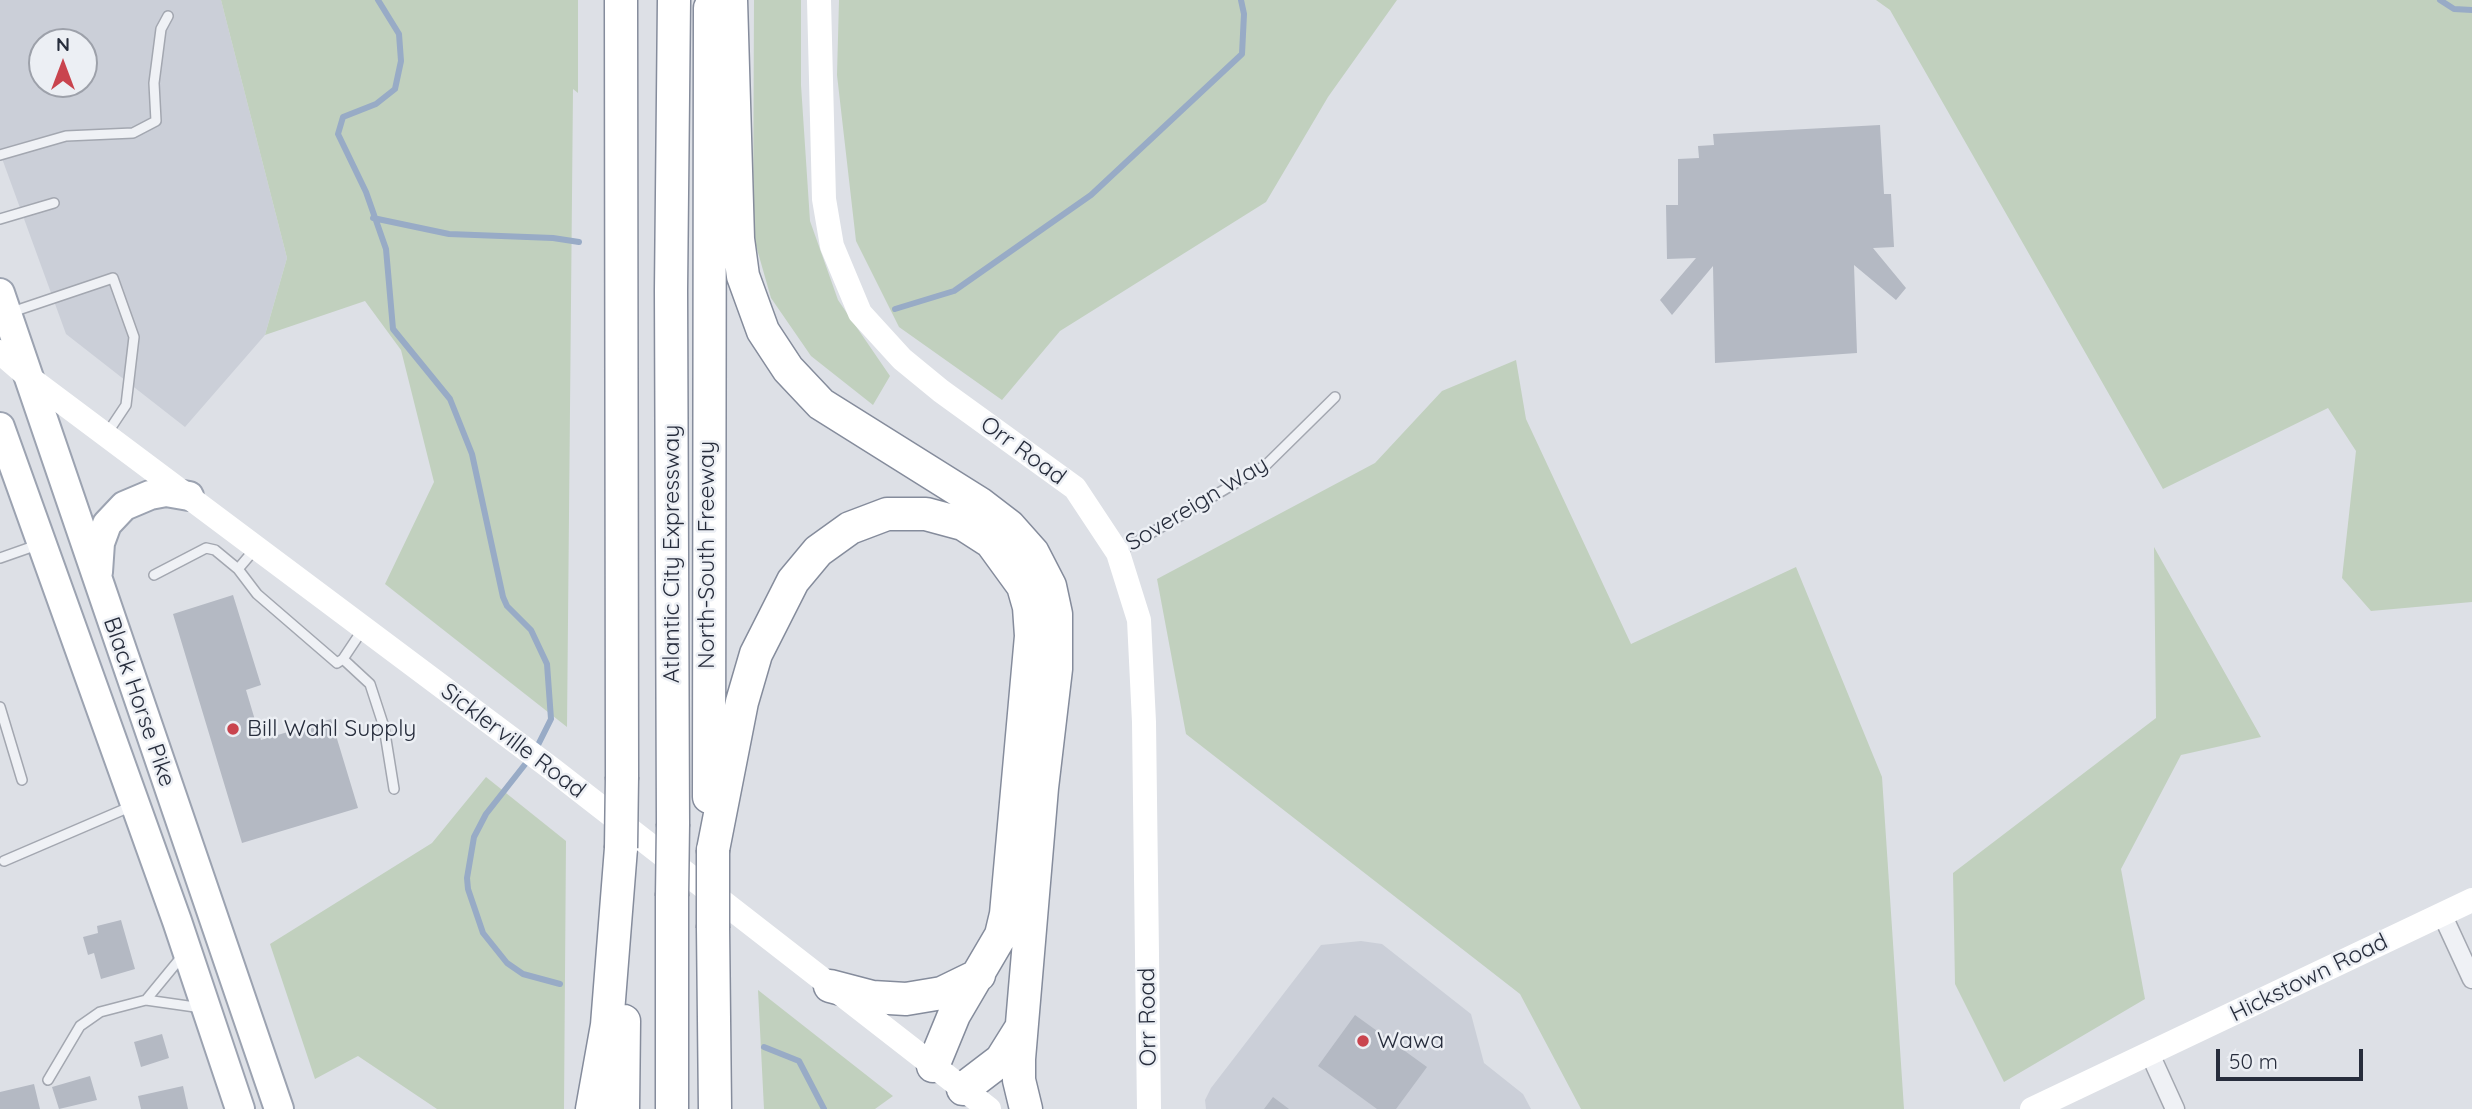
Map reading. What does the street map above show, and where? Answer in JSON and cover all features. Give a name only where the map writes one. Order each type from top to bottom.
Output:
[{"type":"highway","points":[[621,0],[621,848],[624,1099]]},
{"type":"highway","name":"Atlantic City Expressway","points":[[672,1109],[671,290],[674,0]]},
{"type":"highway","name":"North-South Freeway","points":[[710,0],[707,682],[713,850],[715,1109]]},
{"type":"highway","points":[[730,0],[738,239],[743,276],[763,331],[788,369],[821,404],[979,503],[1009,526],[1032,553],[1050,586],[1056,614],[1056,669],[1022,1026],[1019,1080],[1026,1109]]},
{"type":"highway","points":[[713,850],[740,715],[756,654],[793,581],[818,551],[850,528],[887,514],[926,514],[963,524],[991,542],[1023,586],[1029,607],[1031,636],[1006,914],[1001,935],[954,1015],[933,1066]]},
{"type":"highway","points":[[592,1109],[607,1025],[621,848]]},
{"type":"highway","points":[[830,986],[872,997],[906,999],[942,993],[980,974]]},
{"type":"highway","points":[[963,1088],[1001,1060],[1022,1026]]},
{"type":"main road","name":"Black Horse Pike","points":[[4,303],[279,1109]]},
{"type":"main road","name":"Black Horse Pike","points":[[0,427],[177,921],[240,1109]]},
{"type":"main road","points":[[97,582],[100,543],[107,524],[124,506],[150,495],[166,492],[189,496]]},
{"type":"main road","points":[[177,921],[211,909]]},
{"type":"street","name":"Orr Road","points":[[818,0],[824,200],[832,246],[860,313],[902,359],[941,391],[1075,488],[1118,553],[1139,620],[1144,722],[1149,1109]]},
{"type":"street","name":"Sicklerville Road","points":[[0,352],[31,379],[529,753],[989,1109]]},
{"type":"street","name":"Hickstown Road","points":[[2032,1109],[2472,900]]},
{"type":"street","points":[[2442,914],[2472,979]]},
{"type":"street","points":[[2150,1054],[2175,1109]]},
{"type":"lane","points":[[0,155],[66,136],[133,133],[156,121],[154,83],[161,29],[168,16]]},
{"type":"lane","points":[[0,219],[54,203]]},
{"type":"lane","points":[[4,303],[113,278],[134,337],[126,405],[106,435]]},
{"type":"lane","name":"Sovereign Way","points":[[1118,553],[1266,466],[1335,397]]},
{"type":"lane","points":[[0,558],[41,544]]},
{"type":"lane","points":[[239,569],[256,547]]},
{"type":"lane","points":[[154,575],[206,548],[215,550],[239,569],[257,594],[337,663],[343,659],[363,628]]},
{"type":"lane","points":[[343,659],[370,684],[384,727],[394,789]]},
{"type":"lane","points":[[0,707],[22,780]]},
{"type":"lane","points":[[4,860],[134,805]]},
{"type":"lane","points":[[146,1000],[187,951]]},
{"type":"lane","points":[[48,1080],[80,1026],[100,1012],[146,1000],[207,1009]]},
{"type":"shaded area","points":[[0,0],[221,0],[287,258],[265,335],[185,427],[66,334],[0,153]]},
{"type":"shaded area","name":"Wawa","points":[[1361,941],[1382,944],[1471,1014],[1484,1063],[1523,1094],[1531,1109],[1206,1109],[1205,1100],[1211,1088],[1321,945]]},
{"type":"green space","points":[[221,0],[578,0],[578,93],[573,89],[567,727],[385,584],[434,482],[401,350],[365,301],[265,335],[287,258]]},
{"type":"green space","points":[[754,0],[801,0],[801,85],[810,221],[838,300],[890,376],[873,405],[811,356],[771,298],[753,235]]},
{"type":"green space","points":[[839,0],[1397,0],[1328,97],[1266,202],[1060,331],[1002,400],[899,327],[856,241],[837,75]]},
{"type":"green space","points":[[1876,0],[2472,0],[2472,602],[2371,611],[2342,578],[2356,451],[2328,408],[2163,489],[1890,10]]},
{"type":"green space","points":[[1516,360],[1526,419],[1631,644],[1796,567],[1882,777],[1904,1109],[1581,1109],[1520,994],[1186,734],[1157,579],[1375,463],[1442,391]]},
{"type":"green space","points":[[2154,547],[2261,737],[2181,755],[2121,869],[2145,999],[2004,1082],[1955,984],[1953,873],[2156,718]]},
{"type":"green space","points":[[486,777],[566,841],[564,1109],[437,1109],[358,1056],[315,1079],[270,944],[432,843]]},
{"type":"green space","points":[[758,990],[893,1096],[875,1109],[764,1109]]},
{"type":"building","points":[[1880,125],[1884,194],[1891,194],[1894,247],[1873,248],[1906,288],[1896,300],[1854,265],[1857,353],[1715,363],[1713,266],[1672,315],[1660,300],[1696,258],[1667,259],[1666,205],[1678,205],[1678,159],[1699,158],[1698,146],[1714,145],[1713,134]]},
{"type":"building","name":"Bill Wahl Supply","points":[[233,595],[261,685],[246,690],[261,740],[331,719],[358,808],[242,843],[173,614]]},
{"type":"building","points":[[121,920],[135,969],[101,979],[94,953],[88,955],[83,937],[98,933],[97,926]]},
{"type":"building","name":"Wawa","points":[[1355,1015],[1427,1067],[1396,1109],[1377,1109],[1318,1066]]},
{"type":"building","points":[[162,1034],[169,1058],[141,1067],[134,1042]]},
{"type":"building","points":[[90,1076],[97,1100],[59,1109],[52,1087]]},
{"type":"building","points":[[34,1084],[40,1109],[0,1109],[0,1092]]},
{"type":"building","points":[[183,1086],[188,1109],[141,1109],[138,1096]]},
{"type":"building","points":[[1273,1097],[1289,1109],[1264,1109]]},
{"type":"waterway","points":[[378,0],[399,34],[401,61],[395,89],[376,104],[343,117],[338,134],[366,192],[386,249],[393,329],[450,399],[472,454],[503,597],[507,606],[531,630],[547,664],[551,719],[536,749]]},
{"type":"waterway","points":[[895,309],[954,291],[1091,195],[1242,54],[1244,14],[1241,0]]},
{"type":"waterway","points":[[2440,0],[2454,9],[2472,10]]},
{"type":"waterway","points":[[373,218],[449,234],[553,238],[579,242]]},
{"type":"waterway","points":[[530,758],[486,814],[474,837],[467,878],[468,889],[483,933],[507,963],[523,974],[560,984]]},
{"type":"waterway","points":[[764,1047],[799,1061],[824,1109]]},
{"type":"place","name":"Bill Wahl Supply","points":[[233,729]]},
{"type":"place","name":"Wawa","points":[[1363,1041]]}]
